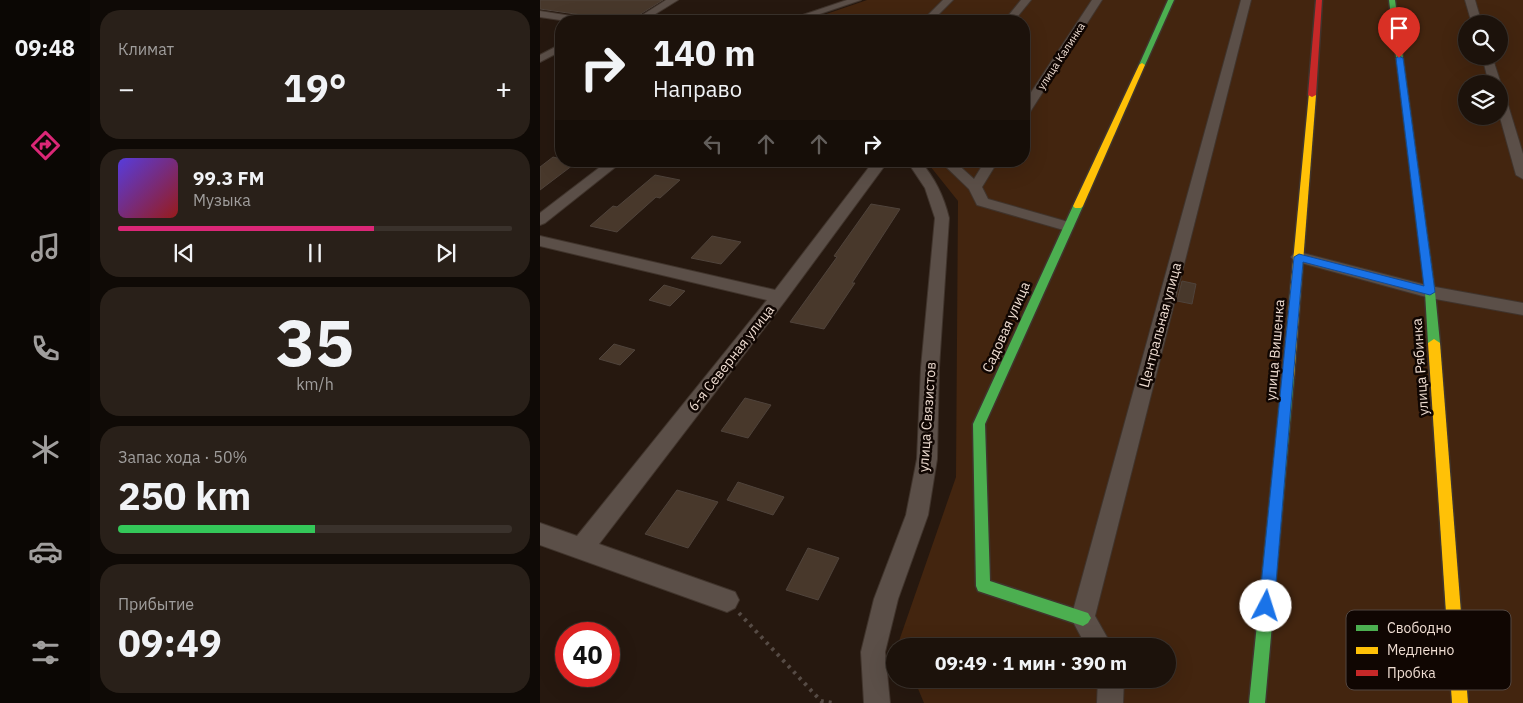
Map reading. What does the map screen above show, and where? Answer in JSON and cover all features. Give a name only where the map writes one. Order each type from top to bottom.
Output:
[{"type":"street","points":[[648,15],[673,0]]},
{"type":"street","points":[[809,15],[856,0]]},
{"type":"street","points":[[932,15],[948,0]]},
{"type":"street","points":[[1013,15],[1026,0]]},
{"type":"street","name":"улица Калинка","points":[[1030,103],[1098,0]]},
{"type":"street","name":"Садовая улица","points":[[1082,618],[983,586],[979,424],[1171,0]]},
{"type":"street","name":"Центральная улица","points":[[1082,618],[1246,0]]},
{"type":"street","name":"улица Вишенка","points":[[1258,703],[1299,257],[1319,0]]},
{"type":"street","name":"улица Рябинка","points":[[1392,0],[1430,292],[1453,610]]},
{"type":"street","points":[[1470,0],[1474,15]]},
{"type":"street","points":[[540,14],[555,16]]},
{"type":"street","points":[[540,59],[555,50]]},
{"type":"street","points":[[1508,125],[1523,175]]},
{"type":"street","points":[[540,220],[608,167]]},
{"type":"street","name":"6-я Северная улица","points":[[582,548],[779,297],[876,167]]},
{"type":"street","name":"улица Связистов","points":[[877,703],[873,652],[886,599],[917,515],[927,459],[930,368],[942,218],[937,196],[918,167]]},
{"type":"street","points":[[953,167],[975,187],[982,202],[1068,226]]},
{"type":"street","points":[[975,187],[988,167]]},
{"type":"street","points":[[540,241],[779,297]]},
{"type":"street","points":[[1299,257],[1430,292],[1523,309]]},
{"type":"street","points":[[540,534],[727,600]]},
{"type":"street","points":[[1082,618],[1095,638]]},
{"type":"street","points":[[1110,703],[1111,688]]},
{"type":"street","name":"улица Рябинка","points":[[1459,690],[1460,703]]},
{"type":"path","points":[[727,600],[821,701],[834,703]]},
{"type":"shaded area","points":[[867,0],[1523,0],[1523,703],[924,703],[918,688],[1176,688],[1176,638],[900,638],[956,477],[958,201],[931,167],[1030,167],[1030,15],[823,15]]},
{"type":"building","points":[[540,0],[663,0],[639,15],[582,15],[540,9]]},
{"type":"building","points":[[553,157],[555,158],[555,167],[570,167],[540,190],[540,167]]},
{"type":"building","points":[[655,175],[680,180],[660,198],[656,197],[617,232],[590,226],[613,206],[617,207]]},
{"type":"building","points":[[871,204],[900,209],[852,283],[855,283],[824,329],[790,322],[837,257],[834,256]]},
{"type":"building","points":[[712,236],[741,242],[721,264],[691,258]]},
{"type":"building","points":[[1182,281],[1196,284],[1192,304],[1177,301]]},
{"type":"building","points":[[664,285],[685,291],[670,306],[649,300]]},
{"type":"building","points":[[614,344],[635,350],[620,365],[599,359]]},
{"type":"building","points":[[745,398],[771,405],[748,438],[721,431]]},
{"type":"building","points":[[738,482],[784,497],[773,515],[727,500]]},
{"type":"building","points":[[677,490],[718,502],[688,548],[645,534]]},
{"type":"building","points":[[808,548],[839,558],[818,600],[786,590]]},
{"type":"traffic: fast","points":[[1142,65],[1171,0]]},
{"type":"traffic: fast","points":[[1392,0],[1430,292],[1434,343]]},
{"type":"traffic: fast","points":[[1078,206],[979,424],[983,586],[1083,618]]},
{"type":"traffic: fast","points":[[1257,703],[1288,378]]},
{"type":"traffic: slow","points":[[1078,206],[1142,65]]},
{"type":"traffic: slow","points":[[1288,378],[1312,95]]},
{"type":"traffic: slow","points":[[1434,343],[1453,610]]},
{"type":"traffic: slow","points":[[1459,690],[1460,703]]},
{"type":"traffic: jam","points":[[1312,95],[1319,0]]},
{"type":"route","points":[[1266,606],[1299,257],[1430,292],[1399,58]]}]
